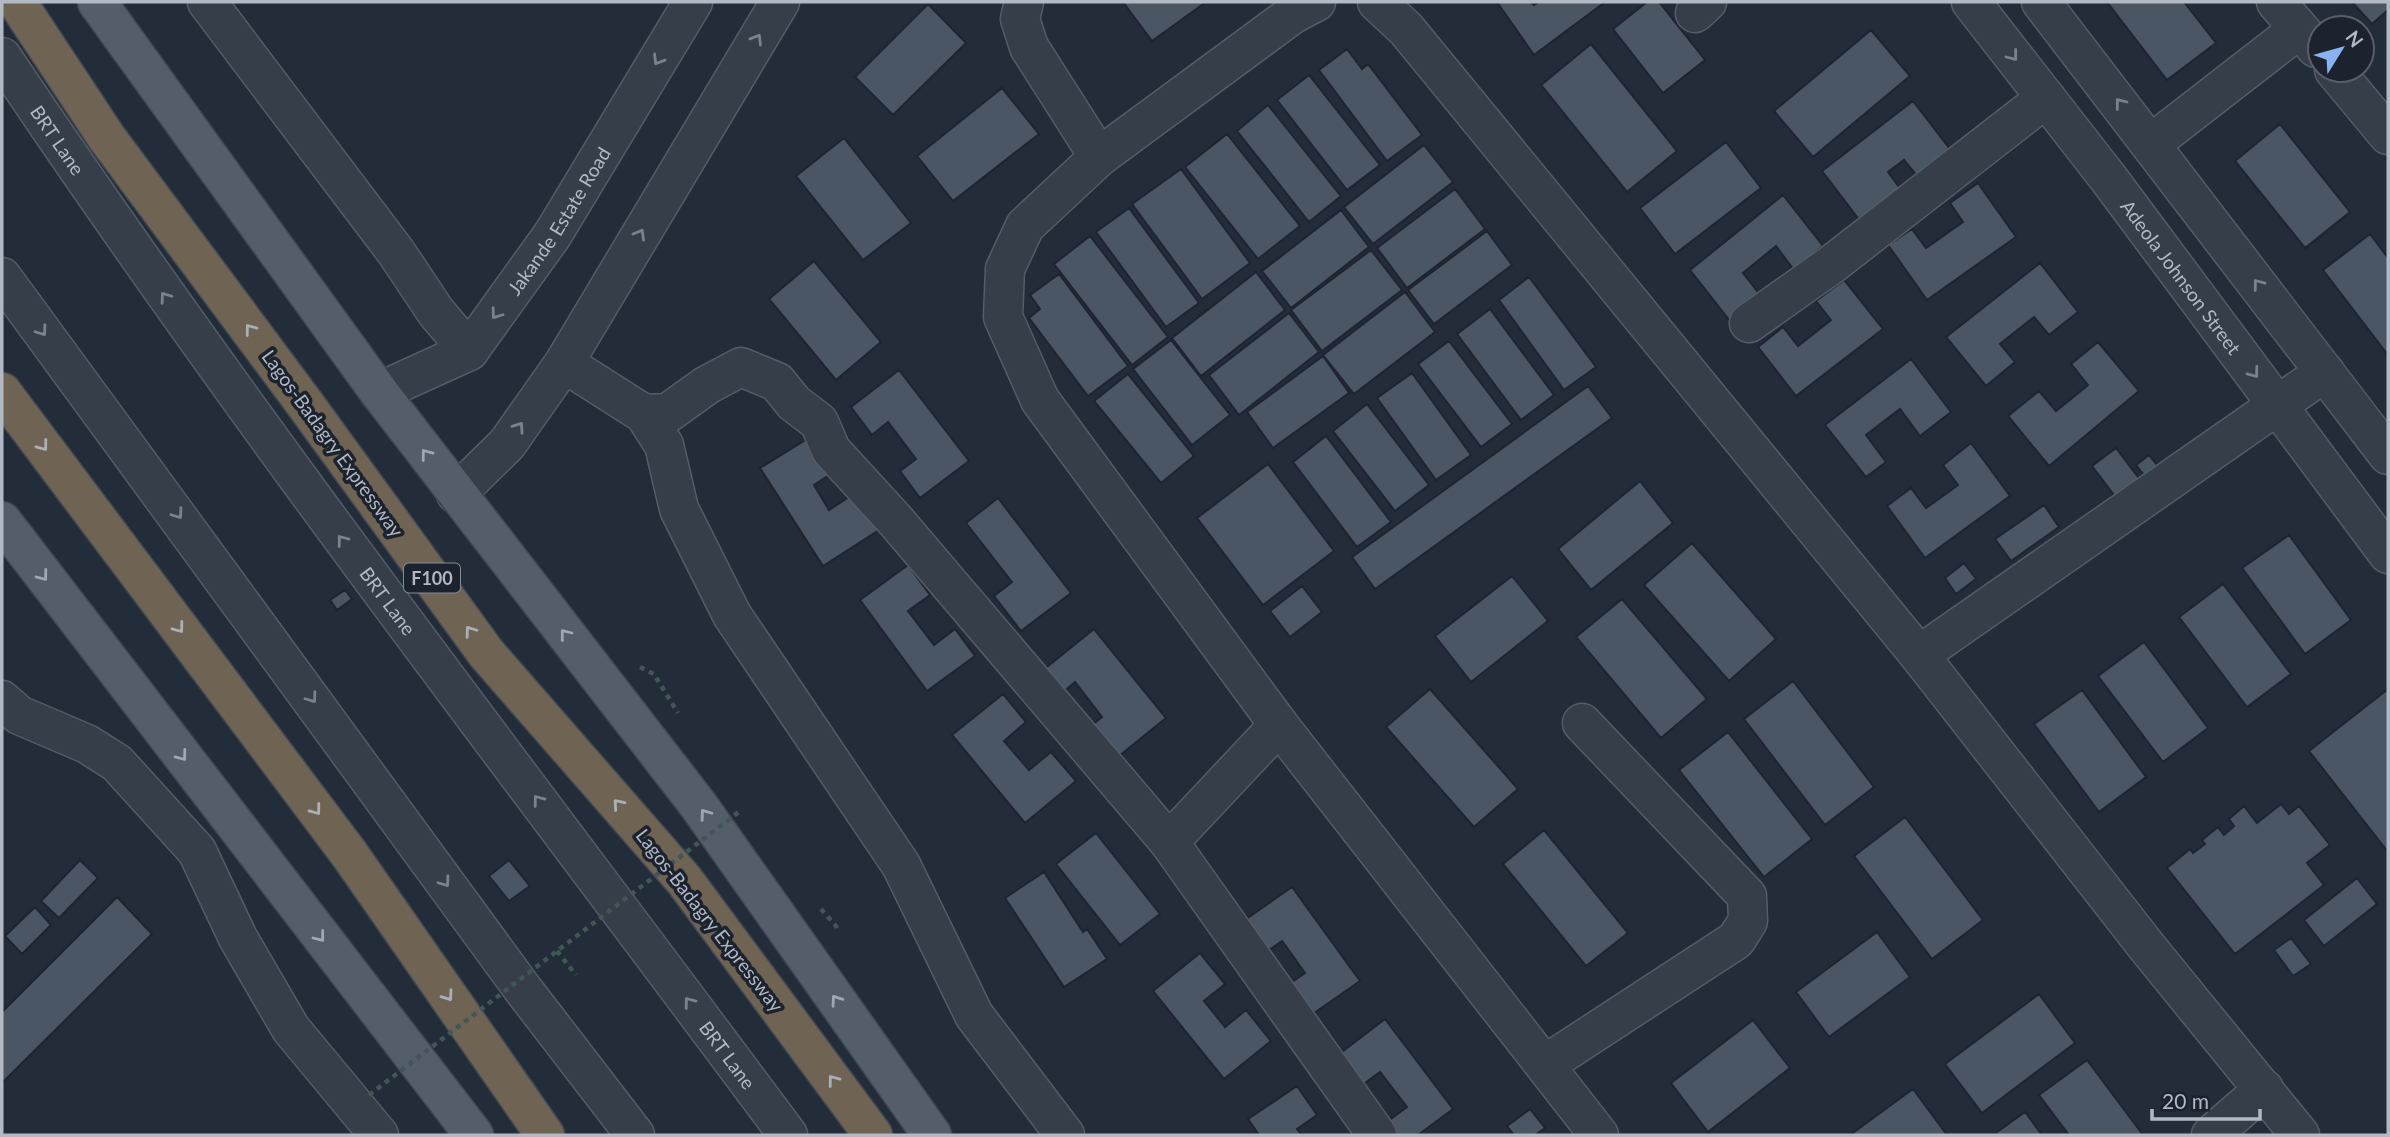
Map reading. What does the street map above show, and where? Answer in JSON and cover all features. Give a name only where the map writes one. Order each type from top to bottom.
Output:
[{"type":"highway","name":"Lagos-Badagry Expressway","points":[[17,2],[107,138],[486,653],[684,880],[873,1135]]},
{"type":"highway","points":[[2,392],[349,855],[545,1135]]},
{"type":"main road","points":[[97,2],[379,392],[699,806],[932,1135]]},
{"type":"main road","points":[[2,522],[474,1135]]},
{"type":"street","points":[[207,2],[396,252],[436,312],[469,351]]},
{"type":"street","name":"Jakande Estate Road","points":[[379,392],[469,351],[553,234],[693,2]]},
{"type":"street","points":[[456,494],[508,444],[564,363],[780,2]]},
{"type":"street","points":[[1024,2],[1020,19],[1029,47],[1099,157]]},
{"type":"street","points":[[1316,2],[1293,14],[1099,157],[1025,226],[1005,269],[1003,317],[1040,400],[1279,725],[1599,1135]]},
{"type":"street","points":[[1377,2],[1406,29],[1919,655],[2147,947],[2300,1135]]},
{"type":"street","name":"Adeola Johnson Street","points":[[1971,2],[2388,554]]},
{"type":"street","points":[[2041,2],[2152,143],[2388,455]]},
{"type":"street","points":[[2152,143],[2298,28]]},
{"type":"street","name":"BRT Lane","points":[[2,57],[120,234],[299,484],[788,1135]]},
{"type":"street","points":[[2346,84],[2388,135]]},
{"type":"street","points":[[1749,323],[1831,264],[2046,98]]},
{"type":"street","points":[[2,276],[522,988],[635,1135]]},
{"type":"street","points":[[564,363],[644,414],[664,445],[679,509],[732,615],[901,865],[974,1014],[1065,1135]]},
{"type":"street","points":[[644,414],[668,413],[707,385],[741,367],[777,382],[793,403],[819,422],[831,450],[904,530],[1170,842],[1377,1135]]},
{"type":"street","points":[[1919,655],[2279,407],[2325,372]]},
{"type":"street","points":[[2,700],[19,715],[87,744],[117,763],[197,851],[239,938],[291,1029],[379,1135]]},
{"type":"street","points":[[1546,1064],[1736,940],[1748,921],[1747,896],[1582,723]]},
{"type":"street","points":[[1170,842],[1279,725]]},
{"type":"street","points":[[2211,1135],[2264,1089]]},
{"type":"path","points":[[369,1095],[740,811]]},
{"type":"path","points":[[556,951],[576,975]]},
{"type":"building","points":[[1123,2],[1206,2],[1152,41]]},
{"type":"building","points":[[1497,2],[1531,2],[1534,5],[1539,2],[1605,2],[1534,55]]},
{"type":"building","points":[[1647,2],[1659,2],[1705,60],[1663,93],[1613,29]]},
{"type":"building","points":[[2107,2],[2184,2],[2216,43],[2167,80]]},
{"type":"building","points":[[2352,2],[2388,2],[2388,10],[2376,20],[2376,14],[2363,14]]},
{"type":"building","points":[[928,4],[966,43],[893,115],[855,77]]},
{"type":"building","points":[[1871,30],[1910,76],[1813,157],[1774,111]]},
{"type":"building","points":[[1591,44],[1677,151],[1627,192],[1541,85]]},
{"type":"building","points":[[1347,49],[1362,69],[1368,64],[1422,135],[1387,161],[1319,70]]},
{"type":"building","points":[[1309,75],[1380,165],[1347,190],[1277,100]]},
{"type":"building","points":[[1002,88],[1039,134],[953,201],[917,156]]},
{"type":"building","points":[[1913,101],[1956,157],[1922,182],[1904,160],[1888,172],[1905,195],[1864,226],[1822,171]]},
{"type":"building","points":[[1268,105],[1341,196],[1309,222],[1237,131]]},
{"type":"building","points":[[2280,124],[2350,212],[2305,248],[2235,161]]},
{"type":"building","points":[[1227,134],[1300,226],[1258,259],[1185,167]]},
{"type":"building","points":[[844,138],[911,223],[863,260],[796,176]]},
{"type":"building","points":[[1726,142],[1761,188],[1675,254],[1640,208]]},
{"type":"building","points":[[1424,145],[1453,182],[1373,244],[1344,207]]},
{"type":"building","points":[[1181,169],[1250,263],[1202,299],[1132,204]]},
{"type":"building","points":[[1978,183],[2016,237],[1927,300],[1888,245],[1912,229],[1926,248],[1963,222],[1950,203]]},
{"type":"building","points":[[1455,189],[1485,229],[1407,288],[1377,248]]},
{"type":"building","points":[[1783,195],[1823,246],[1794,270],[1776,246],[1743,273],[1761,296],[1730,321],[1690,270]]},
{"type":"building","points":[[1129,208],[1199,303],[1166,327],[1096,232]]},
{"type":"building","points":[[1341,210],[1369,247],[1291,308],[1262,271]]},
{"type":"building","points":[[1487,231],[1512,265],[1434,324],[1408,290]]},
{"type":"building","points":[[2370,234],[2388,258],[2388,355],[2323,270]]},
{"type":"building","points":[[1090,236],[1168,337],[1132,365],[1054,264]]},
{"type":"building","points":[[1371,250],[1402,290],[1322,351],[1291,310]]},
{"type":"building","points":[[814,261],[881,342],[836,380],[769,299]]},
{"type":"building","points":[[2040,263],[2078,312],[2049,335],[2034,317],[2000,344],[2015,362],[1986,386],[1946,337]]},
{"type":"building","points":[[1256,272],[1285,310],[1201,376],[1172,338]]},
{"type":"building","points":[[1059,274],[1128,366],[1088,396],[1029,318],[1040,309],[1030,295]]},
{"type":"building","points":[[1529,277],[1596,367],[1564,390],[1499,300]]},
{"type":"building","points":[[1844,280],[1883,329],[1796,396],[1758,347],[1783,327],[1798,346],[1831,320],[1816,301]]},
{"type":"building","points":[[1405,292],[1435,332],[1354,394],[1323,355]]},
{"type":"building","points":[[1490,309],[1554,395],[1521,420],[1457,334]]},
{"type":"building","points":[[1289,313],[1319,352],[1239,415],[1209,375]]},
{"type":"building","points":[[1171,340],[1230,415],[1192,445],[1133,369]]},
{"type":"building","points":[[1449,341],[1512,424],[1481,447],[1418,364]]},
{"type":"building","points":[[2098,342],[2139,391],[2049,466],[2008,416],[2039,391],[2056,411],[2088,385],[2071,364]]},
{"type":"building","points":[[1323,356],[1349,393],[1273,448],[1247,412]]},
{"type":"building","points":[[1911,359],[1951,412],[1920,436],[1900,409],[1866,435],[1886,462],[1866,477],[1825,425]]},
{"type":"building","points":[[899,370],[969,461],[920,498],[900,471],[916,459],[888,422],[872,435],[851,407]]},
{"type":"building","points":[[1412,373],[1471,455],[1436,480],[1377,398]]},
{"type":"building","points":[[1128,374],[1194,456],[1161,483],[1094,401]]},
{"type":"building","points":[[1588,386],[1612,418],[1375,589],[1352,557]]},
{"type":"building","points":[[1367,404],[1429,485],[1395,511],[1333,431]]},
{"type":"building","points":[[812,436],[835,471],[814,485],[829,510],[855,493],[879,530],[823,566],[760,468]]},
{"type":"building","points":[[1326,436],[1391,522],[1357,547],[1293,462]]},
{"type":"building","points":[[1971,443],[2010,496],[1925,558],[1887,506],[1911,488],[1926,508],[1958,485],[1943,465]]},
{"type":"building","points":[[2116,448],[2141,481],[2117,499],[2092,466]]},
{"type":"building","points":[[2149,455],[2164,474],[2151,484],[2136,465]]},
{"type":"building","points":[[1268,464],[1334,551],[1263,605],[1197,518]]},
{"type":"building","points":[[1640,481],[1673,523],[1591,590],[1558,549]]},
{"type":"building","points":[[998,498],[1071,593],[1021,631],[994,596],[1012,582],[966,523]]},
{"type":"building","points":[[2044,505],[2059,527],[2011,561],[1995,539]]},
{"type":"building","points":[[2289,535],[2351,620],[2305,654],[2242,568]]},
{"type":"building","points":[[1692,543],[1776,639],[1729,681],[1644,585]]},
{"type":"building","points":[[1964,563],[1976,579],[1956,594],[1945,578]]},
{"type":"building","points":[[908,565],[930,595],[908,611],[934,645],[955,629],[975,656],[927,691],[860,600]]},
{"type":"building","points":[[1512,576],[1548,621],[1471,682],[1435,636]]},
{"type":"building","points":[[2223,584],[2291,674],[2247,707],[2179,617]]},
{"type":"building","points":[[1302,586],[1322,612],[1290,637],[1270,611]]},
{"type":"building","points":[[345,590],[352,599],[337,610],[330,600]]},
{"type":"building","points":[[1622,599],[1707,699],[1661,738],[1576,637]]},
{"type":"building","points":[[1094,629],[1166,718],[1114,760],[1088,728],[1102,717],[1075,682],[1061,694],[1042,671]]},
{"type":"building","points":[[2144,642],[2208,728],[2163,762],[2098,676]]},
{"type":"building","points":[[1793,681],[1874,787],[1825,825],[1744,719]]},
{"type":"building","points":[[1430,689],[1518,789],[1474,827],[1386,727]]},
{"type":"building","points":[[2388,689],[2388,852],[2309,751]]},
{"type":"building","points":[[2082,690],[2146,777],[2099,812],[2034,724]]},
{"type":"building","points":[[1003,694],[1026,722],[1004,741],[1029,770],[1051,752],[1076,781],[1025,823],[952,735]]},
{"type":"building","points":[[1728,732],[1812,839],[1764,877],[1679,770]]},
{"type":"building","points":[[2281,804],[2289,814],[2299,806],[2330,845],[2307,863],[2324,885],[2235,954],[2167,868],[2190,849],[2193,853],[2205,844],[2202,840],[2218,827],[2224,835],[2234,826],[2229,819],[2244,806],[2257,823]]},
{"type":"building","points":[[1905,817],[1983,920],[1932,959],[1854,856]]},
{"type":"building","points":[[1544,830],[1628,933],[1586,966],[1503,864]]},
{"type":"building","points":[[1096,833],[1160,914],[1120,945],[1056,864]]},
{"type":"building","points":[[80,860],[98,878],[59,918],[41,901]]},
{"type":"building","points":[[509,860],[530,886],[509,901],[489,876]]},
{"type":"building","points":[[1044,872],[1083,932],[1087,929],[1107,959],[1064,987],[1005,898]]},
{"type":"building","points":[[2357,878],[2377,904],[2324,946],[2304,920]]},
{"type":"building","points":[[1292,887],[1360,981],[1307,1018],[1285,987],[1305,973],[1282,941],[1262,955],[1239,924]]},
{"type":"building","points":[[117,897],[152,934],[2,1083],[2,1012]]},
{"type":"building","points":[[35,907],[51,925],[22,954],[5,936]]},
{"type":"building","points":[[1877,932],[1910,977],[1829,1037],[1796,992]]},
{"type":"building","points":[[2291,938],[2311,964],[2293,976],[2274,950]]},
{"type":"building","points":[[1200,953],[1225,984],[1204,1001],[1225,1027],[1246,1010],[1271,1041],[1224,1079],[1153,991]]},
{"type":"building","points":[[2039,994],[2075,1043],[1982,1113],[1945,1064]]},
{"type":"building","points":[[1385,1019],[1453,1109],[1418,1135],[1392,1135],[1384,1124],[1407,1107],[1380,1072],[1357,1089],[1334,1058]]},
{"type":"building","points":[[1753,1020],[1790,1068],[1708,1132],[1671,1083]]},
{"type":"building","points":[[2087,1060],[2143,1135],[2069,1135],[2039,1095]]},
{"type":"building","points":[[1297,1086],[1317,1115],[1297,1129],[1302,1135],[1259,1135],[1248,1119]]},
{"type":"building","points":[[1913,1089],[1947,1135],[1850,1135]]},
{"type":"building","points":[[1530,1109],[1545,1128],[1535,1135],[1514,1135],[1507,1126]]},
{"type":"building","points":[[2025,1112],[2042,1135],[1993,1135]]}]
